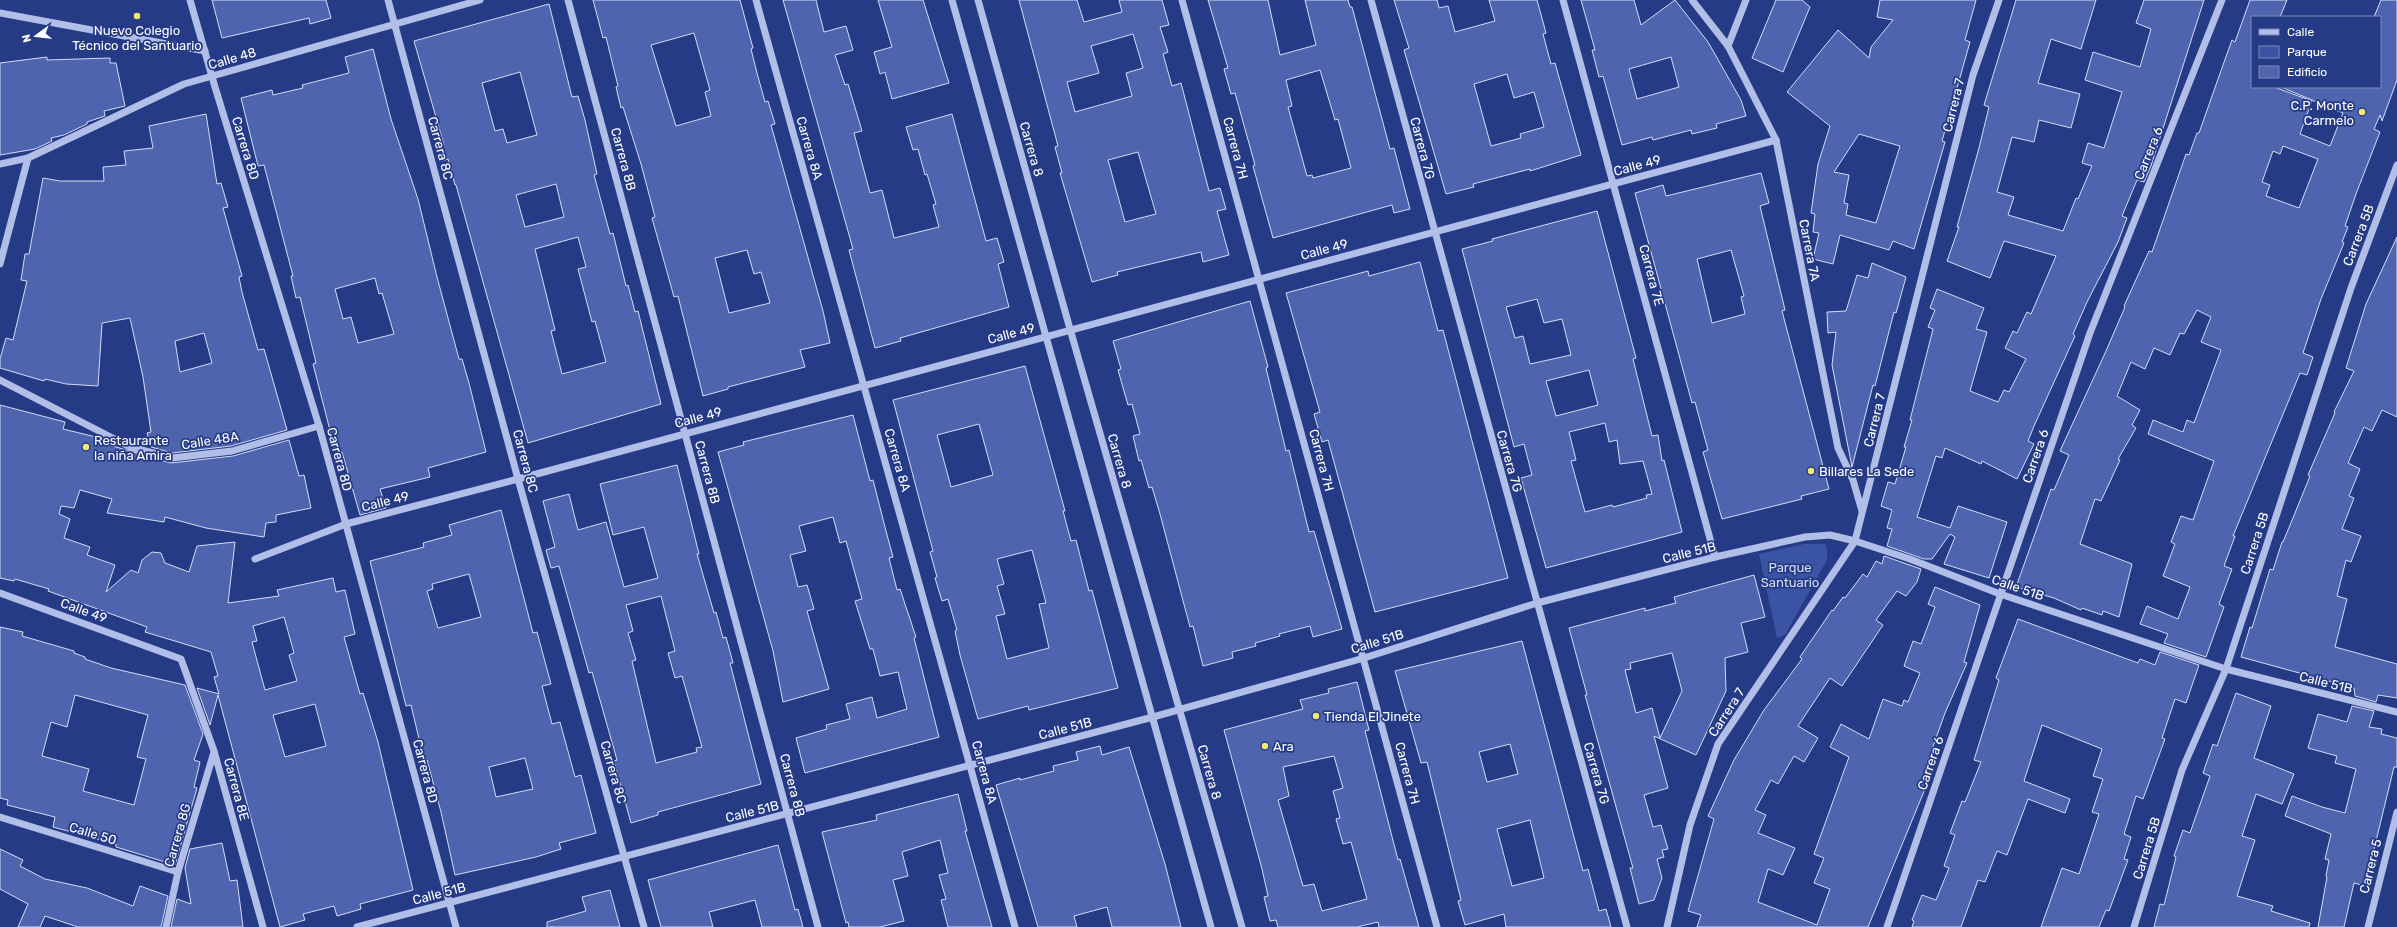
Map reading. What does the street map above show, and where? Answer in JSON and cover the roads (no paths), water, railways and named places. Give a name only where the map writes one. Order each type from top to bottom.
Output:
[{"type":"street","name":"Carrera 8D","points":[[190,0],[319,426],[456,927]]},
{"type":"street","name":"Carrera 8C","points":[[388,0],[396,24],[518,480],[644,927]]},
{"type":"street","name":"Calle 48","points":[[0,164],[28,158],[184,84],[480,0]]},
{"type":"street","name":"Carrera 8B","points":[[568,0],[818,927]]},
{"type":"street","name":"Carrera 8A","points":[[756,0],[972,766],[1015,927]]},
{"type":"street","points":[[952,0],[1211,927]]},
{"type":"street","name":"Carrera 8","points":[[978,0],[1070,329],[1242,927]]},
{"type":"street","name":"Carrera 7H","points":[[1182,0],[1437,927]]},
{"type":"street","name":"Carrera 7G","points":[[1371,0],[1627,927]]},
{"type":"street","name":"Carrera 7E","points":[[1563,0],[1615,184],[1715,557]]},
{"type":"street","points":[[1692,0],[1728,46]]},
{"type":"street","points":[[1728,46],[1746,0]]},
{"type":"street","name":"Carrera 7","points":[[1667,927],[1690,825],[1718,744],[1855,541],[1973,75],[1999,0]]},
{"type":"street","name":"Carrera 6","points":[[1887,927],[2090,333],[2222,0]]},
{"type":"street","points":[[0,13],[205,51]]},
{"type":"street","name":"Carrera 7A","points":[[1728,46],[1776,140],[1838,448],[1853,480],[1863,512]]},
{"type":"street","name":"Calle 49","points":[[255,559],[346,524],[518,480],[685,433],[1776,140]]},
{"type":"street","points":[[0,264],[28,158]]},
{"type":"street","name":"Carrera 5B","points":[[2134,927],[2182,770],[2226,669],[2351,288],[2397,165]]},
{"type":"street","name":"Calle 48A","points":[[0,380],[130,447],[172,458],[232,451],[319,426]]},
{"type":"street","name":"Calle 51B","points":[[357,927],[1180,710],[1364,658],[1537,603],[1715,557],[1805,537],[1830,535],[1855,541],[1910,559],[2000,594],[2226,669],[2397,712]]},
{"type":"street","name":"Calle 49","points":[[0,593],[181,659]]},
{"type":"street","name":"Carrera 8E","points":[[181,659],[214,751],[263,927]]},
{"type":"street","name":"Carrera 8G","points":[[166,927],[178,872],[214,751]]},
{"type":"street","name":"Carrera 5","points":[[2368,927],[2397,812]]},
{"type":"street","name":"Calle 50","points":[[0,817],[178,872]]},
{"type":"place","name":"Nuevo Colegio Técnico del Santuario","points":[[137,16]]},
{"type":"place","name":"C.P. Monte Carmelo","points":[[2362,112]]},
{"type":"place","name":"Restaurante la niña Amira","points":[[86,447]]},
{"type":"place","name":"Billares La Sede","points":[[1811,471]]},
{"type":"place","name":"Tienda El Jinete","points":[[1316,716]]},
{"type":"place","name":"Ara","points":[[1265,746]]},
{"type":"park label","name":"Parque Santuario","points":[[1790,574]]}]
